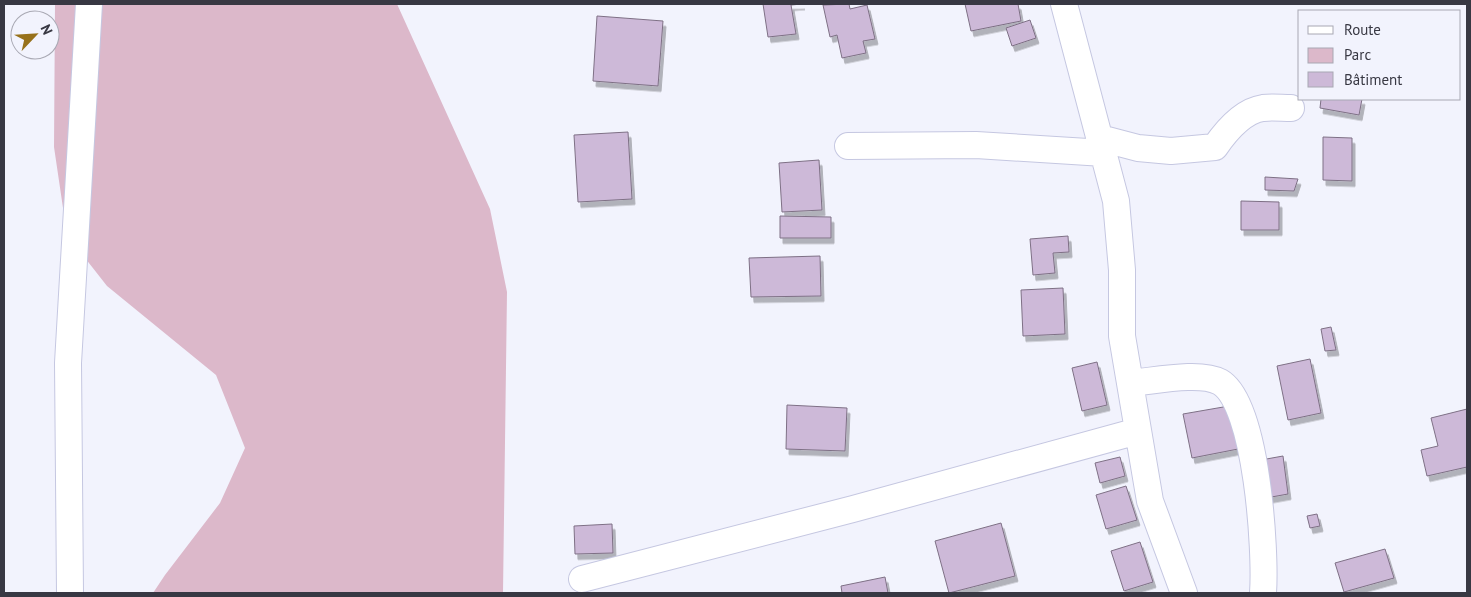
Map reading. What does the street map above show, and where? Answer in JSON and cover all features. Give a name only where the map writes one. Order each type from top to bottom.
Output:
[{"type":"street","points":[[70,593],[68,363],[89,4]]},
{"type":"street","points":[[1064,4],[1116,202],[1122,270],[1122,336],[1150,501],[1184,593]]},
{"type":"street","points":[[848,146],[1102,146],[1171,151],[1214,147],[1228,129],[1249,114],[1262,108],[1291,108]]},
{"type":"street","points":[[1130,383],[1206,376],[1221,382],[1234,395],[1252,449],[1261,520],[1263,593]]},
{"type":"street","points":[[582,579],[853,510],[1138,431]]},
{"type":"green space","points":[[55,4],[397,4],[490,209],[507,292],[503,593],[153,593],[220,503],[245,448],[216,375],[107,286],[67,235],[54,147],[55,60],[60,60],[60,10],[55,10]]},
{"type":"building","points":[[763,4],[802,4],[791,5],[796,34],[768,37]]},
{"type":"building","points":[[849,4],[850,9],[867,5],[875,39],[863,41],[866,53],[842,58],[837,35],[830,37],[823,5]]},
{"type":"building","points":[[965,4],[1018,4],[1021,21],[971,31]]},
{"type":"building","points":[[597,16],[663,21],[658,86],[593,81]]},
{"type":"building","points":[[1030,20],[1036,38],[1012,46],[1006,28]]},
{"type":"building","points":[[1321,100],[1362,100],[1359,115],[1320,108]]},
{"type":"building","points":[[628,132],[632,199],[578,202],[574,135]]},
{"type":"building","points":[[1323,137],[1352,138],[1352,181],[1323,180]]},
{"type":"building","points":[[819,160],[822,210],[782,212],[779,163]]},
{"type":"building","points":[[1265,177],[1298,179],[1294,191],[1265,190]]},
{"type":"building","points":[[1241,201],[1279,202],[1279,230],[1241,230]]},
{"type":"building","points":[[780,216],[831,217],[831,238],[780,238]]},
{"type":"building","points":[[1068,236],[1069,252],[1053,253],[1055,273],[1033,275],[1030,239]]},
{"type":"building","points":[[820,256],[821,296],[751,297],[749,258]]},
{"type":"building","points":[[1063,288],[1065,334],[1023,336],[1021,290]]},
{"type":"building","points":[[1331,327],[1336,350],[1325,351],[1321,329]]},
{"type":"building","points":[[1310,359],[1321,413],[1288,420],[1277,366]]},
{"type":"building","points":[[1097,362],[1107,405],[1082,411],[1072,368]]},
{"type":"building","points":[[787,405],[847,408],[845,451],[786,449]]},
{"type":"building","points":[[1229,406],[1238,449],[1192,458],[1183,414]]},
{"type":"building","points":[[1467,409],[1467,467],[1427,476],[1421,450],[1438,446],[1431,418]]},
{"type":"building","points":[[1283,456],[1288,494],[1266,498],[1261,460]]},
{"type":"building","points":[[1120,457],[1125,476],[1100,483],[1095,463]]},
{"type":"building","points":[[1126,486],[1137,520],[1106,529],[1096,495]]},
{"type":"building","points":[[1317,514],[1320,526],[1310,528],[1307,516]]},
{"type":"building","points":[[1001,523],[1015,576],[949,593],[935,541]]},
{"type":"building","points":[[612,524],[613,553],[575,554],[574,526]]},
{"type":"building","points":[[1140,542],[1153,582],[1124,591],[1111,551]]},
{"type":"building","points":[[1385,549],[1394,578],[1344,592],[1335,563]]},
{"type":"building","points":[[885,577],[888,593],[842,593],[841,586]]}]
